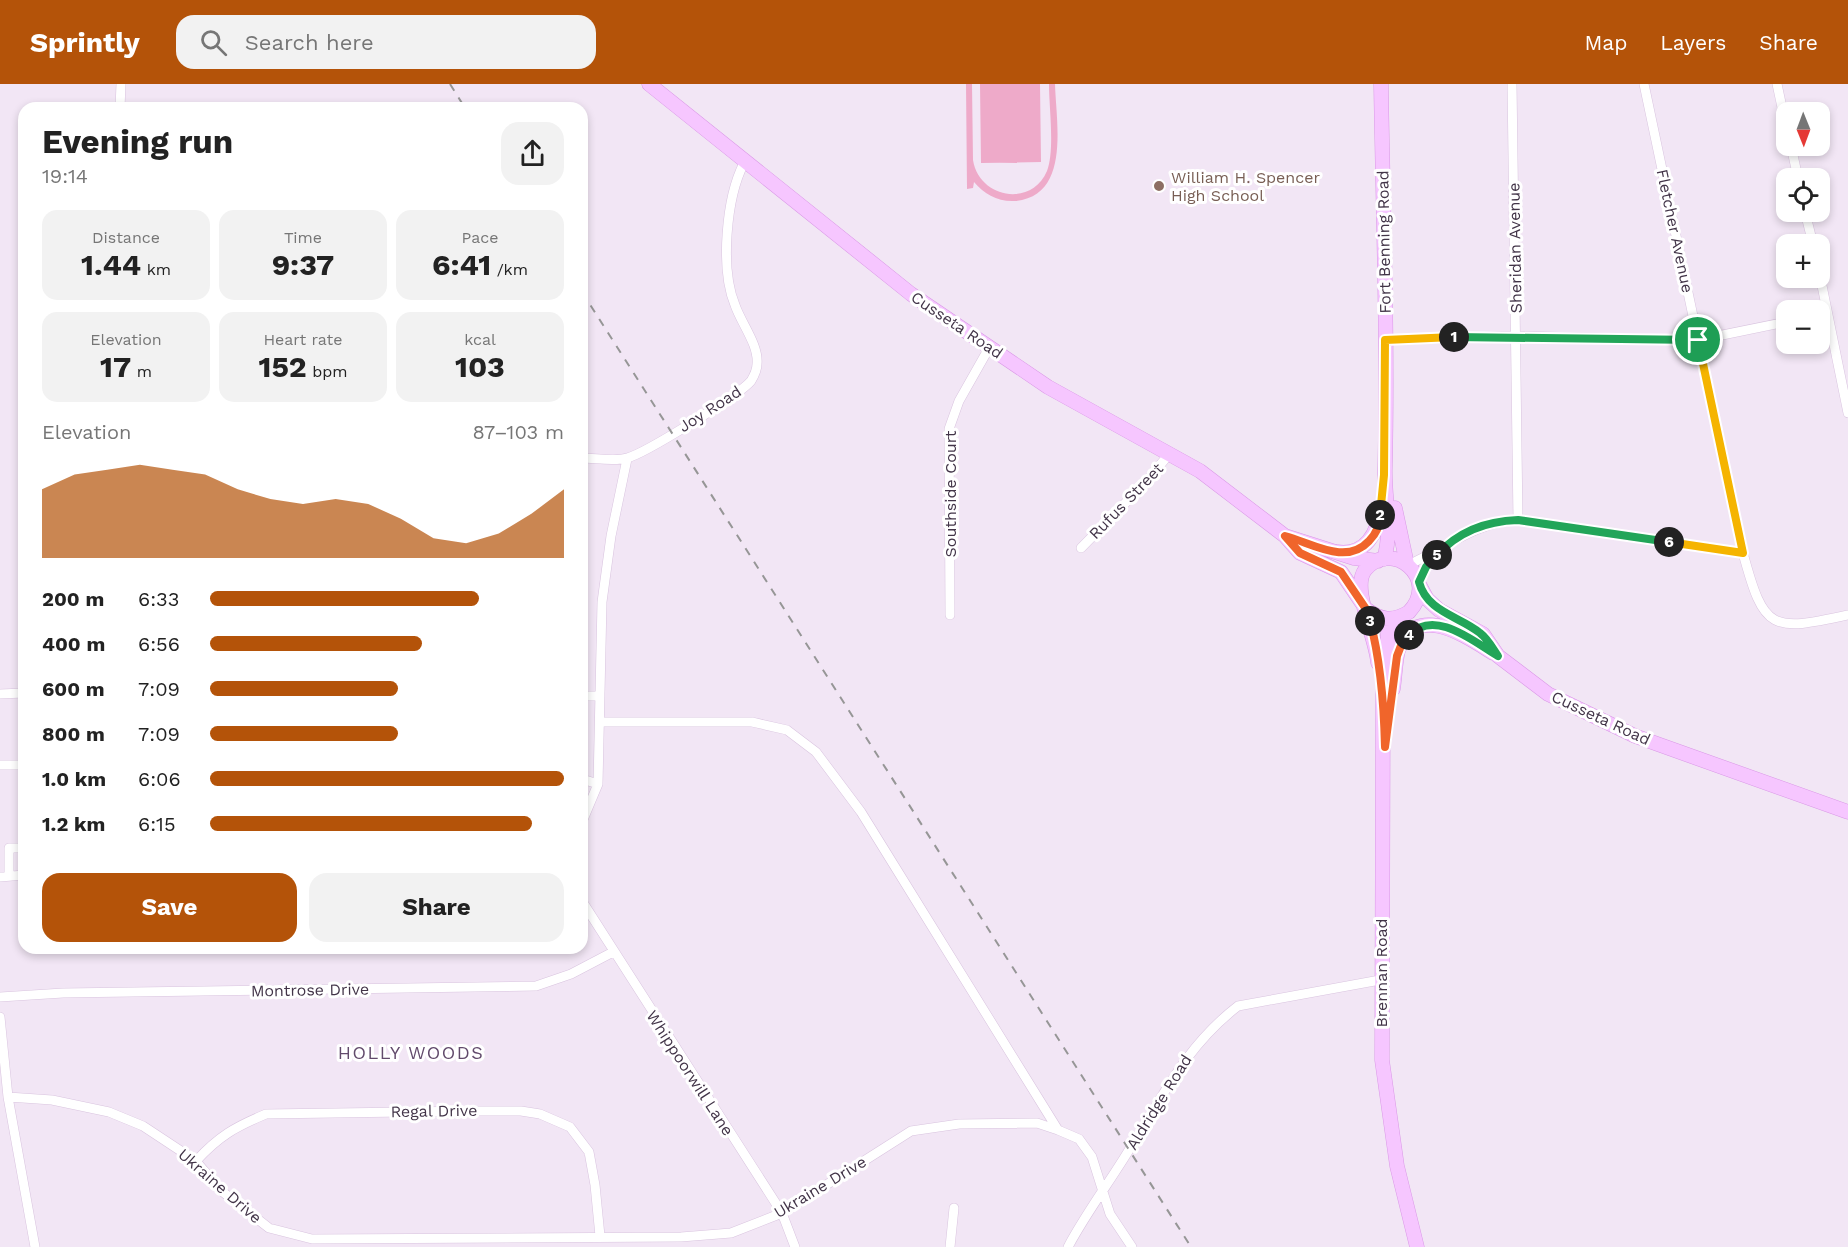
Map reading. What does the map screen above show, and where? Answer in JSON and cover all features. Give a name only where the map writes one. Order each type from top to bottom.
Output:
[{"type":"street","points":[[120,102],[121,84]]},
{"type":"street","name":"Cusseta Road","points":[[649,84],[744,163],[911,294],[1048,387],[1200,471],[1285,536],[1300,553],[1341,572],[1364,606]]},
{"type":"street","name":"Fort Benning Road","points":[[1381,84],[1386,436],[1384,475],[1389,542],[1381,560]]},
{"type":"street","name":"Sheridan Avenue","points":[[1512,84],[1518,520]]},
{"type":"street","name":"Fletcher Avenue","points":[[1644,84],[1752,590],[1766,615],[1785,625],[1805,625],[1848,615]]},
{"type":"street","points":[[1777,84],[1781,102]]},
{"type":"street","name":"Joy Road","points":[[627,459],[732,396],[750,382],[755,374],[758,363],[756,351],[734,304],[727,266],[731,201],[744,163]]},
{"type":"street","points":[[1385,340],[1517,336],[1698,340],[1776,324]]},
{"type":"street","points":[[1830,339],[1848,413]]},
{"type":"street","name":"Southside Court","points":[[950,615],[949,429],[959,400],[989,348]]},
{"type":"street","name":"Fort Benning Road","points":[[1386,436],[1397,526],[1408,565]]},
{"type":"street","name":"Rufus Street","points":[[1081,548],[1170,453]]},
{"type":"street","points":[[588,458],[627,459],[611,536],[602,602],[598,784],[588,808]]},
{"type":"street","points":[[1337,552],[1352,552],[1371,539],[1380,520],[1384,475]]},
{"type":"street","points":[[1399,617],[1414,607],[1419,584],[1426,567],[1444,547],[1457,537],[1482,526],[1518,520],[1743,553]]},
{"type":"street","name":"Cusseta Road","points":[[1285,536],[1354,558],[1381,560]]},
{"type":"street","points":[[1408,565],[1444,547]]},
{"type":"street","points":[[1419,584],[1408,565],[1392,558],[1381,560],[1362,575],[1359,589],[1364,606],[1379,618],[1430,620],[1450,627],[1498,656]]},
{"type":"street","name":"Cusseta Road","points":[[1419,584],[1427,599],[1439,610],[1483,634],[1498,656],[1548,694],[1613,727],[1848,812]]},
{"type":"street","name":"Brennan Road","points":[[1364,606],[1377,647],[1380,687],[1383,695]]},
{"type":"street","name":"Brennan Road","points":[[1399,617],[1387,641],[1386,683],[1383,695],[1385,747],[1380,980],[1382,1060],[1397,1166],[1417,1247]]},
{"type":"street","points":[[1385,747],[1397,656],[1402,643],[1418,628],[1450,627]]},
{"type":"street","points":[[0,694],[18,693]]},
{"type":"street","points":[[588,696],[600,696]]},
{"type":"street","points":[[600,722],[752,722],[787,730],[816,752],[861,812],[1058,1130],[1079,1139],[1092,1157],[1110,1214],[1132,1247]]},
{"type":"street","points":[[0,765],[18,765]]},
{"type":"street","points":[[588,781],[598,784]]},
{"type":"street","points":[[4,848],[3,876],[18,875]]},
{"type":"street","name":"Whippoorwill Lane","points":[[588,911],[782,1213],[795,1247]]},
{"type":"street","name":"Montrose Drive","points":[[0,997],[63,993],[536,986],[571,974],[613,952]]},
{"type":"street","name":"Aldridge Road","points":[[1068,1247],[1165,1088],[1193,1047],[1229,1012],[1238,1006],[1380,980]]},
{"type":"street","points":[[0,1017],[8,1097],[35,1247]]},
{"type":"street","name":"Ukraine Drive","points":[[8,1097],[52,1100],[109,1112],[143,1126],[196,1161],[219,1189],[269,1228],[312,1239],[681,1237],[731,1233],[782,1213],[911,1131],[959,1124],[1037,1124],[1058,1130]]},
{"type":"street","name":"Regal Drive","points":[[196,1161],[218,1138],[237,1126],[267,1114],[503,1111],[540,1114],[570,1127],[589,1152],[600,1236]]},
{"type":"street","points":[[950,1247],[954,1208]]},
{"type":"shaded area","points":[[966,84],[972,84],[973,160],[977,173],[995,190],[1006,194],[1018,194],[1030,190],[1039,183],[1047,171],[1051,152],[1049,84],[1055,84],[1058,136],[1053,172],[1045,186],[1033,196],[1015,201],[997,199],[987,194],[974,182],[973,188],[967,189]]},
{"type":"shaded area","points":[[980,84],[1040,84],[1041,162],[981,163]]},
{"type":"railway","points":[[450,84],[461,102]]},
{"type":"railway","points":[[588,301],[1191,1247]]},
{"type":"place","name":"William H. Spencer High School","points":[[1159,186]]},
{"type":"district","name":"HOLLY WOODS","points":[[411,1052]]},
{"type":"route","points":[[1517,336],[1698,340],[1743,553],[1518,520],[1492,523],[1457,537],[1444,547],[1426,567],[1419,582],[1420,586],[1427,599],[1439,610],[1483,634],[1498,656],[1450,627],[1425,627],[1413,632],[1402,643],[1397,656],[1385,747],[1383,695],[1380,687],[1377,647],[1366,609],[1341,572],[1300,553],[1285,536],[1334,552],[1344,553],[1358,550],[1371,539],[1376,531],[1380,520],[1386,436],[1385,340],[1517,336]]}]
